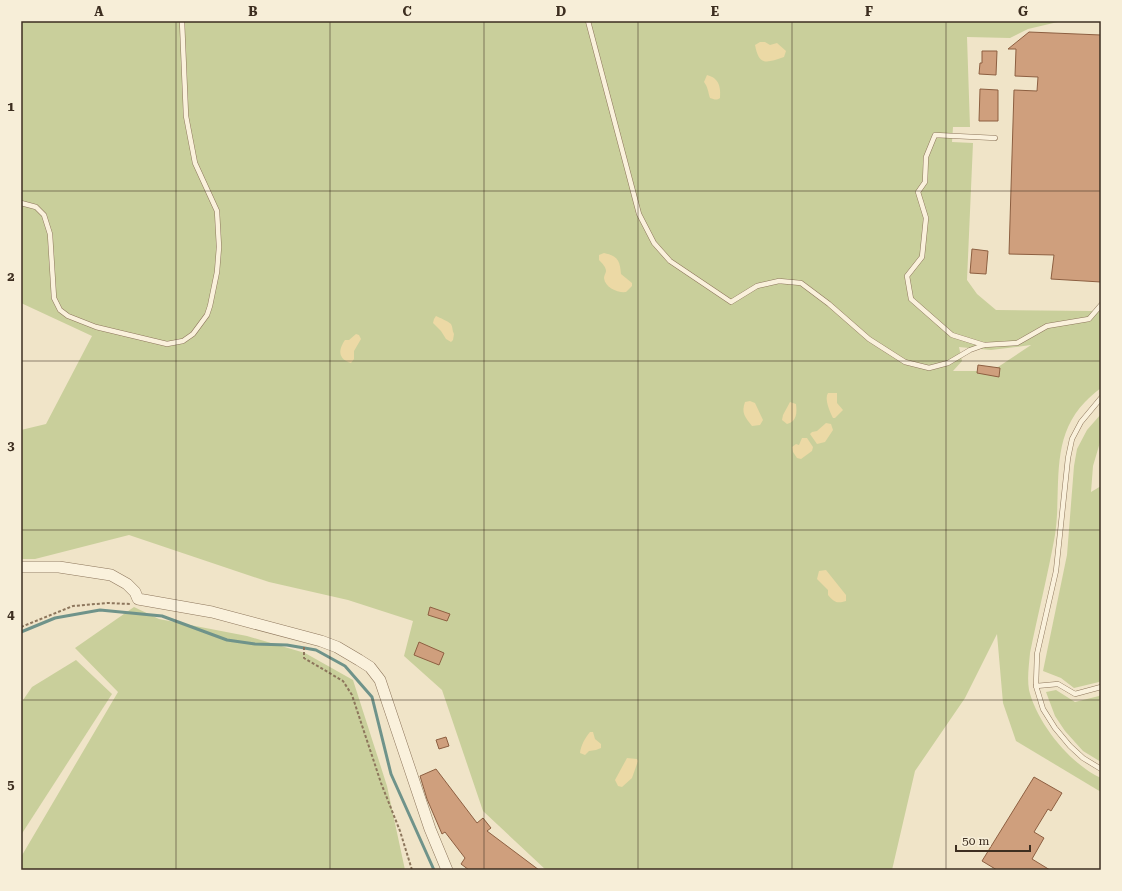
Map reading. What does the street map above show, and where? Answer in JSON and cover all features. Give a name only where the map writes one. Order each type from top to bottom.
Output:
[{"type":"street","points":[[21,567],[59,567],[111,574],[127,584],[135,592],[138,599],[212,612],[321,641],[337,647],[370,667],[380,680],[428,822],[447,870]]},
{"type":"lane","points":[[21,203],[36,207],[44,215],[50,234],[54,298],[60,310],[68,316],[96,326],[168,344],[183,341],[193,334],[207,315],[217,272],[217,211],[195,163],[188,124],[182,21]]},
{"type":"lane","points":[[588,21],[639,214],[654,243],[670,261],[731,302],[757,286],[780,281],[801,283],[829,304],[869,339],[905,362],[929,368],[948,363],[970,350],[984,345],[1017,342],[1047,326],[1089,319],[1101,305]]},
{"type":"lane","points":[[984,345],[952,335],[910,299],[907,276],[922,257],[926,218],[918,192],[925,182],[926,157],[935,135],[995,138]]},
{"type":"lane","points":[[1101,398],[1081,422],[1072,439],[1068,458],[1056,571],[1037,654],[1036,686],[1043,709],[1055,728],[1070,746],[1101,769]]},
{"type":"lane","points":[[1036,686],[1058,684],[1075,694],[1101,688]]},
{"type":"path","points":[[21,627],[73,606],[107,603],[131,604],[138,599]]},
{"type":"path","points":[[304,643],[304,658],[344,681],[352,695],[381,783],[400,831],[412,870]]},
{"type":"green space","points":[[21,21],[1062,21],[1028,29],[1010,38],[967,37],[970,127],[953,127],[952,142],[973,143],[967,280],[977,294],[996,310],[1091,311],[1101,309],[1101,388],[1085,402],[1074,416],[1066,432],[1062,448],[1059,465],[1055,535],[1030,653],[1028,681],[1033,703],[1047,729],[1056,741],[1078,763],[1089,772],[1101,778],[1101,792],[1016,741],[1003,703],[997,634],[965,698],[915,771],[892,870],[546,870],[483,811],[442,690],[404,656],[413,621],[348,600],[269,582],[129,535],[35,559],[21,559],[21,430],[46,424],[92,336],[21,303]],"holes":[[[1031,345],[992,371],[953,371],[962,361],[959,347],[991,350]]]},
{"type":"green space","points":[[1101,414],[1101,439],[1093,466],[1091,492],[1101,486],[1101,679],[1099,682],[1074,688],[1061,678],[1043,671],[1067,555],[1074,466],[1077,449],[1087,430]]},
{"type":"green space","points":[[134,607],[159,619],[247,636],[305,653],[353,680],[387,786],[405,870],[21,870],[21,857],[118,692],[75,648]]},
{"type":"green space","points":[[76,660],[112,694],[21,835],[21,703],[32,687]]},
{"type":"green space","points":[[1056,690],[1075,702],[1099,696],[1101,693],[1101,762],[1083,751],[1065,731],[1055,716],[1046,692]]},
{"type":"sand","points":[[760,42],[765,42],[770,45],[777,43],[786,51],[784,57],[772,61],[761,60],[755,45]]},
{"type":"sand","points":[[707,75],[711,76],[717,81],[720,94],[719,99],[715,100],[710,98],[704,82]]},
{"type":"sand","points":[[604,253],[612,256],[619,262],[621,274],[632,283],[632,286],[626,292],[619,292],[612,289],[605,282],[604,276],[606,270],[604,265],[599,260],[599,255]]},
{"type":"sand","points":[[436,316],[451,324],[454,334],[451,342],[446,339],[433,323]]},
{"type":"sand","points":[[356,334],[359,335],[361,339],[354,351],[354,359],[351,363],[342,357],[340,351],[345,340],[349,340]]},
{"type":"sand","points":[[828,393],[837,393],[837,403],[843,410],[835,418],[833,418],[828,406]]},
{"type":"sand","points":[[750,401],[755,403],[763,420],[760,425],[752,426],[744,415],[743,409],[745,402]]},
{"type":"sand","points":[[790,402],[796,404],[796,413],[795,419],[787,424],[782,420]]},
{"type":"sand","points":[[826,423],[831,424],[833,430],[825,442],[817,444],[810,434],[817,431]]},
{"type":"sand","points":[[802,438],[807,438],[813,447],[812,451],[801,459],[797,458],[792,447],[796,444],[799,445]]},
{"type":"sand","points":[[826,570],[846,595],[846,601],[834,601],[828,595],[828,590],[817,579],[819,571]]},
{"type":"sand","points":[[590,732],[593,732],[595,739],[601,744],[601,748],[589,751],[585,755],[580,753],[586,737]]},
{"type":"sand","points":[[627,758],[637,759],[638,761],[632,778],[622,787],[618,786],[615,780]]},
{"type":"building","points":[[1029,32],[1101,35],[1101,282],[1051,279],[1054,255],[1009,254],[1014,90],[1037,91],[1038,77],[1015,76],[1016,49],[1008,49]]},
{"type":"building","points":[[982,51],[997,51],[996,75],[979,74],[980,63],[982,63]]},
{"type":"building","points":[[980,89],[998,90],[998,121],[979,121]]},
{"type":"building","points":[[972,249],[988,251],[986,274],[970,273]]},
{"type":"building","points":[[978,365],[1000,368],[999,377],[977,373]]},
{"type":"building","points":[[430,607],[450,614],[447,621],[428,615]]},
{"type":"building","points":[[419,642],[444,653],[439,665],[414,655]]},
{"type":"building","points":[[446,737],[449,746],[439,749],[436,740]]},
{"type":"building","points":[[436,769],[477,823],[483,818],[491,828],[487,831],[539,870],[469,870],[461,864],[465,858],[445,832],[442,834],[427,799],[420,776]]},
{"type":"building","points":[[1034,777],[1062,793],[1051,811],[1048,809],[1034,832],[1044,838],[1032,859],[1050,870],[997,870],[982,861]]},
{"type":"waterway","points":[[21,632],[55,618],[100,610],[162,616],[227,640],[255,644],[287,645],[316,650],[345,666],[372,697],[391,774],[434,870]]}]
